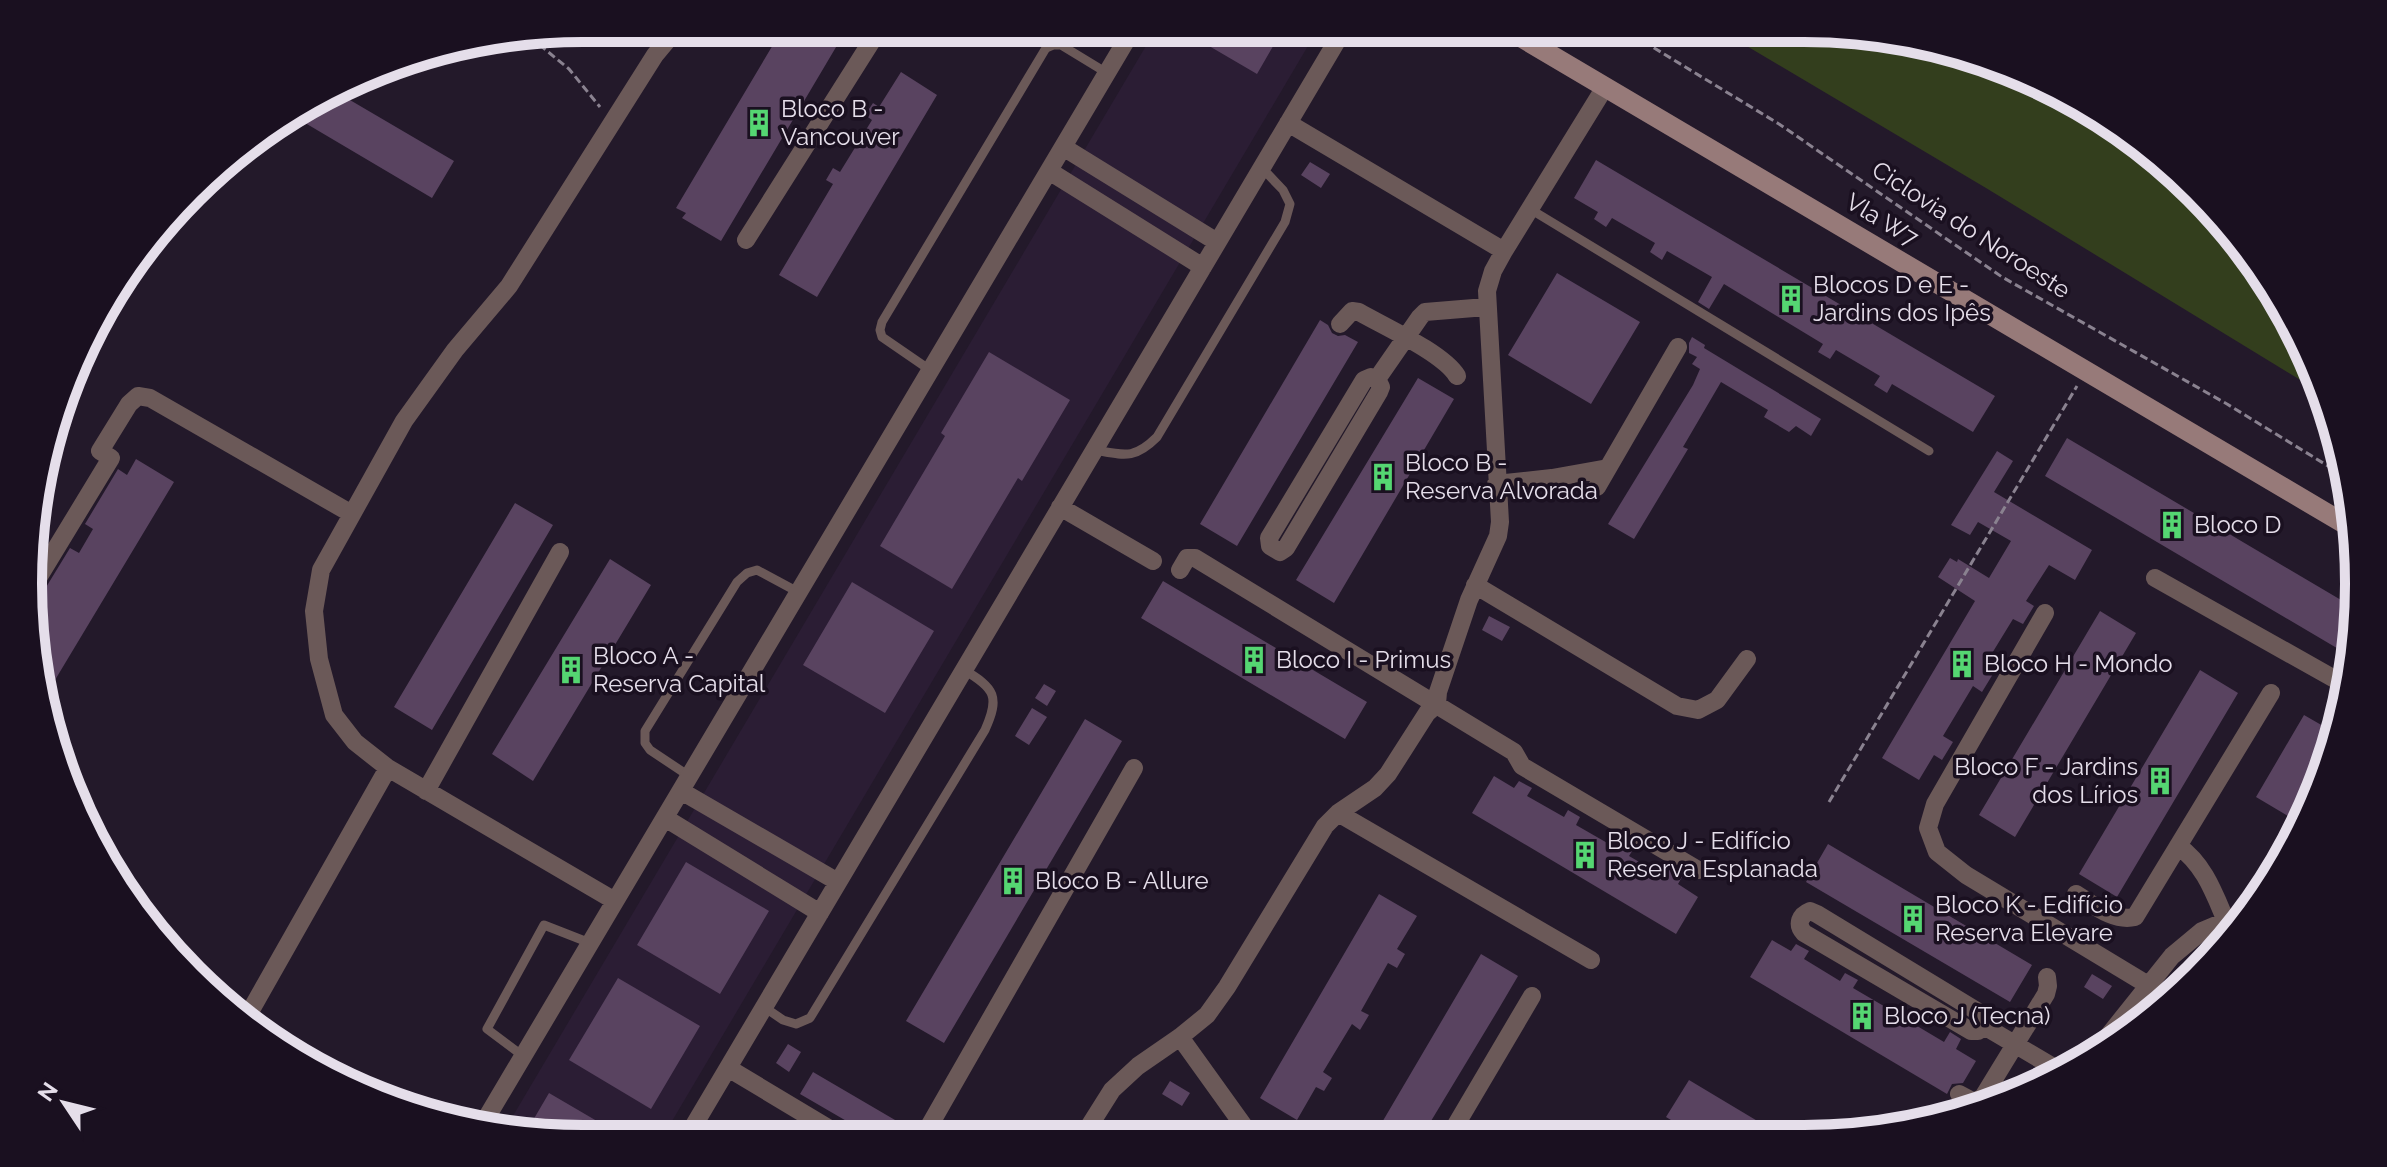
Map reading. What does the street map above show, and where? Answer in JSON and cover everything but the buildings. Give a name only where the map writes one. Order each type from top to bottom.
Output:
[{"type":"main road","name":"Vla W7","points":[[1529,42],[2341,522]]},
{"type":"street","points":[[615,901],[388,768],[355,742],[334,715],[319,659],[314,611],[321,570],[404,421],[455,350],[509,286],[666,42]]},
{"type":"street","points":[[746,240],[871,42]]},
{"type":"street","points":[[487,1116],[1125,42]]},
{"type":"street","points":[[694,1125],[1336,42]]},
{"type":"street","points":[[1090,1125],[1112,1090],[1138,1066],[1207,1015],[1325,826],[1338,813],[1375,788],[1388,774],[1427,713],[1437,704],[1438,692],[1475,585],[1498,536],[1500,522],[1487,291],[1504,251],[1605,87]]},
{"type":"street","points":[[1288,123],[1504,251]]},
{"type":"street","points":[[1063,147],[1217,242]]},
{"type":"street","points":[[1049,171],[1203,267]]},
{"type":"street","points":[[1377,379],[1425,312],[1486,307]]},
{"type":"street","points":[[1340,324],[1352,311],[1359,312],[1439,356],[1457,376]]},
{"type":"street","points":[[1597,487],[1678,347]]},
{"type":"street","points":[[1371,377],[1377,379],[1381,387],[1379,392],[1284,552],[1270,546],[1269,538],[1364,380],[1371,377]]},
{"type":"street","points":[[42,571],[111,458],[100,451],[129,404],[138,396],[150,398],[352,514]]},
{"type":"street","points":[[1496,484],[1608,468]]},
{"type":"street","points":[[1060,507],[1153,561]]},
{"type":"street","points":[[426,791],[560,552]]},
{"type":"street","points":[[1180,570],[1187,558],[1195,558],[1514,752],[1522,766],[1698,870]]},
{"type":"street","points":[[2155,578],[2336,680]]},
{"type":"street","points":[[1475,585],[1677,706],[1698,710],[1717,700],[1747,659]]},
{"type":"street","points":[[2045,613],[1935,804],[1928,828],[1937,852],[1966,875],[2148,985]]},
{"type":"street","points":[[2076,894],[2110,914],[2124,919],[2135,917],[2271,693]]},
{"type":"street","points":[[251,1010],[388,768]]},
{"type":"street","points":[[930,1125],[1134,768]]},
{"type":"street","points":[[685,783],[838,882]]},
{"type":"street","points":[[1338,813],[1591,960]]},
{"type":"street","points":[[665,818],[820,913]]},
{"type":"street","points":[[2117,1025],[2172,956],[2202,931],[2226,921],[2193,857],[2178,846]]},
{"type":"street","points":[[1810,911],[1817,914],[1980,1013],[1985,1019],[1984,1026],[1978,1031],[1971,1031],[1804,933],[1799,925],[1800,919],[1810,911]]},
{"type":"street","points":[[1984,1094],[2046,994],[2047,977]]},
{"type":"street","points":[[1456,1125],[1532,996]]},
{"type":"street","points":[[1984,1026],[2050,1065]]},
{"type":"street","points":[[1180,1037],[1243,1125]]},
{"type":"street","points":[[728,1068],[823,1125]]},
{"type":"street","points":[[1959,1094],[1967,1100]]},
{"type":"lane","points":[[930,370],[882,337],[880,330],[890,309],[1046,48],[1061,45],[1107,73]]},
{"type":"lane","points":[[1094,450],[1128,456],[1144,450],[1157,437],[1285,222],[1290,204],[1283,190],[1262,167]]},
{"type":"lane","points":[[1530,209],[1929,451]]},
{"type":"lane","points":[[685,783],[650,750],[645,743],[645,731],[737,582],[747,573],[757,570],[798,592]]},
{"type":"lane","points":[[764,1007],[783,1020],[796,1024],[810,1018],[985,730],[995,701],[991,690],[964,670]]},
{"type":"lane","points":[[523,1056],[487,1029],[544,925],[590,943]]},
{"type":"path","name":"Ciclovia do Noroeste","points":[[1644,42],[1779,124],[2002,277],[2227,404],[2333,469]]},
{"type":"path","points":[[539,44],[569,69],[613,122]]},
{"type":"path","points":[[1829,802],[2086,371]]},
{"type":"shaded area","points":[[1148,42],[1310,42],[670,1125],[548,1124],[511,1120]]},
{"type":"green space","points":[[1740,42],[1839,43],[1944,60],[2011,83],[2104,133],[2161,176],[2211,226],[2254,283],[2289,344],[2307,384]]},
{"type":"place","name":"Bloco B - Vancouver","points":[[759,123]]},
{"type":"place","name":"Blocos D e E - Jardins dos Ipês","points":[[1791,299]]},
{"type":"place","name":"Bloco B - Reserva Alvorada","points":[[1383,477]]},
{"type":"place","name":"Bloco D","points":[[2172,525]]},
{"type":"place","name":"Bloco I - Primus","points":[[1254,660]]},
{"type":"place","name":"Bloco H - Mondo","points":[[1962,664]]},
{"type":"place","name":"Bloco A - Reserva Capital","points":[[571,670]]},
{"type":"place","name":"Bloco F - Jardins dos Lírios","points":[[2160,781]]},
{"type":"place","name":"Bloco J - Edifício Reserva Esplanada","points":[[1585,855]]},
{"type":"place","name":"Bloco B - Allure","points":[[1013,881]]},
{"type":"place","name":"Bloco K - Edifício Reserva Elevare","points":[[1913,919]]},
{"type":"place","name":"Bloco J (Tecna)","points":[[1862,1016]]}]
